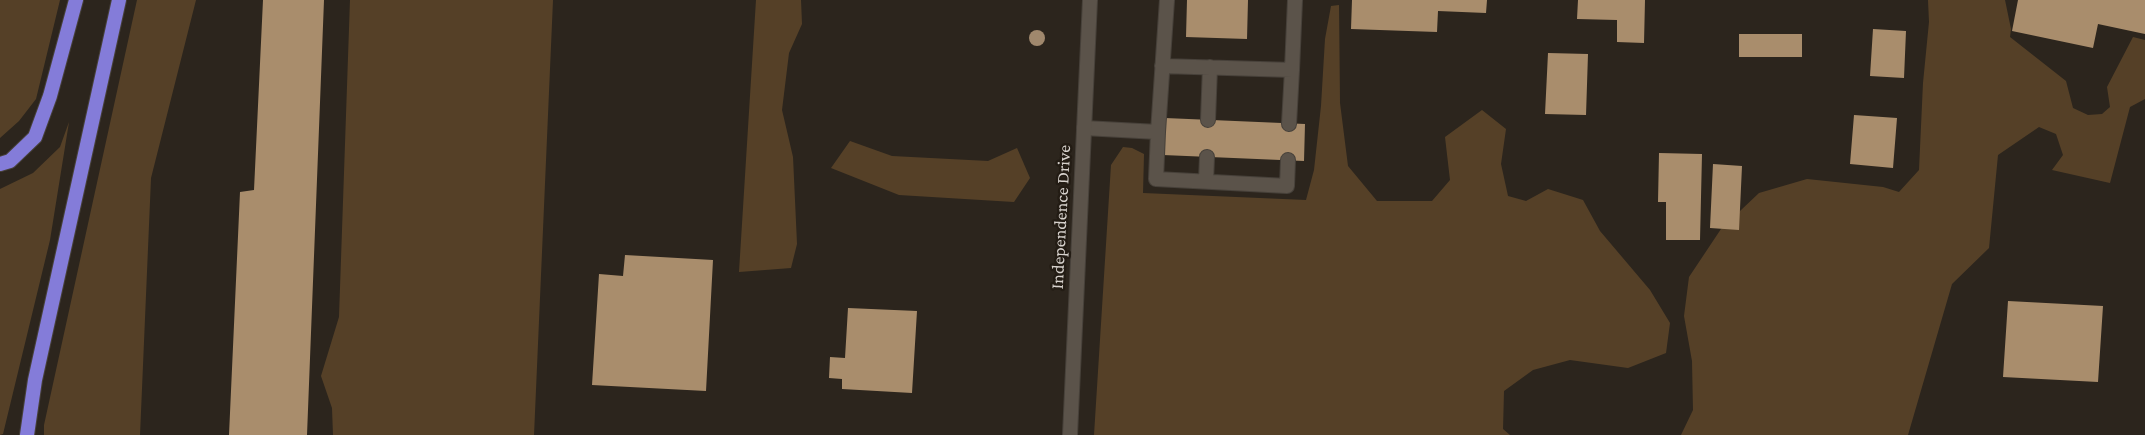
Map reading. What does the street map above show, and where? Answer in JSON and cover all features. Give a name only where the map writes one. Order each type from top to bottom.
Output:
[{"type":"highway","points":[[0,164],[10,160],[35,137],[55,77],[76,0]]},
{"type":"highway","points":[[27,435],[35,380],[119,0]]},
{"type":"street","name":"Independence Drive","points":[[1070,435],[1090,0]]},
{"type":"street","points":[[1167,0],[1156,179],[1288,186],[1288,160]]},
{"type":"street","points":[[1289,124],[1295,0]]},
{"type":"street","points":[[1162,66],[1292,70]]},
{"type":"street","points":[[1208,120],[1210,68]]},
{"type":"street","points":[[1084,128],[1158,132]]},
{"type":"street","points":[[1206,156],[1206,181]]},
{"type":"shaded area","points":[[0,0],[60,0],[36,99],[19,121],[0,138]]},
{"type":"shaded area","points":[[137,0],[196,0],[151,178],[140,435],[44,435],[44,425]]},
{"type":"shaded area","points":[[350,0],[553,0],[534,435],[333,435],[332,408],[321,376],[339,317]]},
{"type":"shaded area","points":[[756,0],[801,0],[802,24],[789,53],[782,110],[793,157],[797,244],[791,268],[739,272]]},
{"type":"shaded area","points":[[1928,0],[2005,0],[2011,29],[2010,37],[2066,81],[2073,108],[2088,115],[2102,114],[2110,107],[2107,87],[2133,37],[2145,40],[2145,99],[2130,107],[2110,183],[2052,170],[2063,155],[2056,134],[2039,127],[1998,155],[1989,248],[1952,284],[1908,435],[1681,435],[1693,410],[1692,361],[1684,316],[1689,277],[1721,229],[1759,193],[1807,179],[1883,187],[1899,192],[1919,170],[1923,83],[1929,22]]},
{"type":"shaded area","points":[[1339,5],[1340,103],[1348,166],[1377,201],[1432,201],[1450,180],[1445,137],[1482,110],[1506,129],[1501,164],[1508,196],[1526,201],[1548,189],[1583,200],[1600,231],[1650,290],[1670,323],[1666,353],[1628,368],[1570,360],[1533,370],[1504,391],[1503,429],[1510,435],[1094,435],[1111,165],[1123,147],[1132,148],[1144,154],[1143,193],[1306,200],[1314,170],[1321,106],[1325,39],[1331,6]]},
{"type":"shaded area","points":[[69,122],[50,240],[3,434],[0,435],[0,189],[33,173],[60,147]]},
{"type":"shaded area","points":[[850,141],[892,156],[988,161],[1017,148],[1030,178],[1014,202],[899,195],[831,168]]},
{"type":"building","points":[[263,0],[324,0],[307,435],[229,435],[240,192],[254,190]]},
{"type":"building","points":[[1187,0],[1248,0],[1247,39],[1186,37]]},
{"type":"building","points":[[1352,0],[1487,0],[1486,13],[1438,11],[1437,32],[1351,29]]},
{"type":"building","points":[[1578,0],[1645,0],[1644,43],[1617,42],[1617,20],[1577,19]]},
{"type":"building","points":[[2018,0],[2145,0],[2145,34],[2098,24],[2093,48],[2012,31]]},
{"type":"building","points":[[1873,29],[1906,31],[1904,78],[1870,76]]},
{"type":"building","points":[[1739,34],[1802,34],[1802,57],[1739,57]]},
{"type":"building","points":[[1548,53],[1588,54],[1586,115],[1545,114]]},
{"type":"building","points":[[1854,115],[1897,118],[1893,168],[1850,164]]},
{"type":"building","points":[[1165,118],[1305,124],[1304,161],[1163,155]]},
{"type":"building","points":[[1659,153],[1702,154],[1700,240],[1666,240],[1666,202],[1658,202]]},
{"type":"building","points":[[1713,164],[1742,166],[1739,230],[1710,228]]},
{"type":"building","points":[[625,255],[713,260],[706,391],[592,385],[599,274],[623,276]]},
{"type":"building","points":[[2008,301],[2103,306],[2098,382],[2003,377]]},
{"type":"building","points":[[848,308],[917,311],[912,393],[842,389],[842,379],[829,378],[830,357],[845,358]]}]
